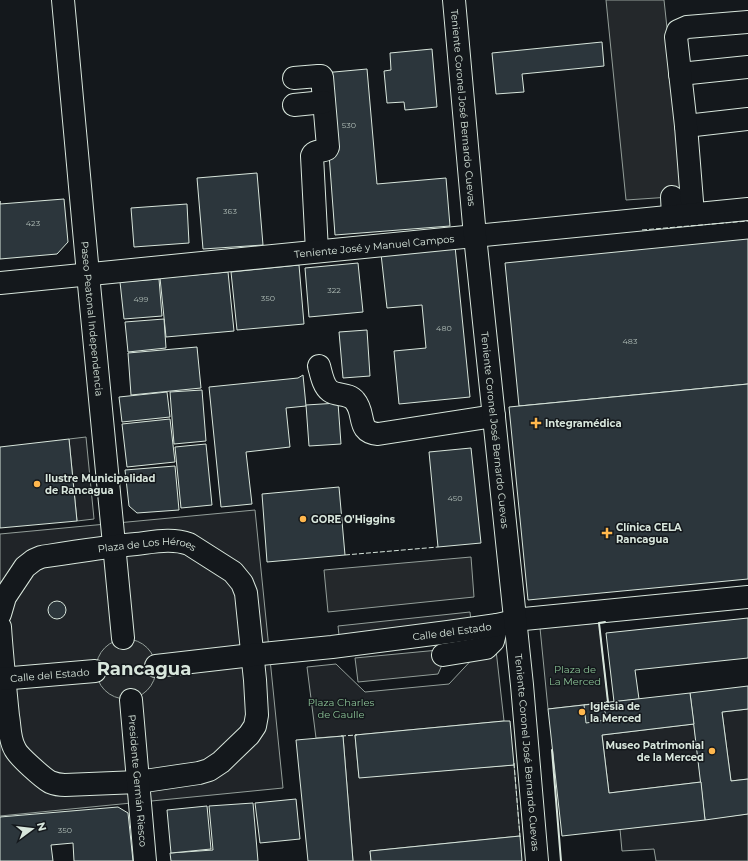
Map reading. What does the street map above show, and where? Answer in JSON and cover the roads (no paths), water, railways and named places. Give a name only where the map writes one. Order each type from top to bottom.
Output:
[{"type":"street","name":"Paseo Peatonal Independencia","points":[[63,0],[123,638]]},
{"type":"street","name":"Teniente Coronel José Bernardo Cuevas","points":[[454,0],[475,236],[494,416],[506,623],[522,685],[537,861]]},
{"type":"street","points":[[680,209],[686,126],[676,37],[678,31],[687,27],[748,22]]},
{"type":"street","points":[[680,74],[748,67]]},
{"type":"street","points":[[294,78],[322,77],[327,149],[314,152],[312,154],[317,251]]},
{"type":"street","points":[[294,105],[324,102]]},
{"type":"street","points":[[686,126],[748,119]]},
{"type":"street","name":"Teniente José y Manuel Campos","points":[[0,283],[475,236],[680,209],[748,209]]},
{"type":"street","points":[[319,366],[325,385],[330,391],[350,397],[358,404],[365,429],[371,433],[378,434],[494,416]]},
{"type":"street","name":"Plaza de Los Héroes","points":[[0,614],[4,597],[25,567],[41,557],[114,546],[166,541],[182,542],[195,548],[233,572],[242,584],[248,603],[252,655]]},
{"type":"street","name":"Calle del Estado","points":[[156,666],[355,644],[506,623],[524,619],[748,597]]},
{"type":"street","points":[[443,655],[486,648],[506,623]]},
{"type":"street","points":[[0,628],[2,679],[10,734],[14,748],[43,777],[56,784],[65,785],[138,782],[199,773],[209,770],[221,762],[249,736],[255,726],[257,715],[252,655]]},
{"type":"street","name":"Calle del Estado","points":[[2,679],[95,671]]},
{"type":"street","name":"Presidente Germán Riesco","points":[[132,700],[145,861]]},
{"type":"place","name":"Integramédica","points":[[536,423]]},
{"type":"place","name":"Ilustre Municipalidad de Rancagua","points":[[37,484]]},
{"type":"place","name":"GORE O'Higgins","points":[[303,519]]},
{"type":"place","name":"Clínica CELA Rancagua","points":[[607,533]]},
{"type":"place","name":"Iglesia de la Merced","points":[[582,712]]},
{"type":"place","name":"Museo Patrimonial de la Merced","points":[[712,751]]},
{"type":"district","name":"Rancagua","points":[[144,669]]},
{"type":"park label","name":"Plaza de La Merced","points":[[575,674]]},
{"type":"park label","name":"Plaza Charles de Gaulle","points":[[341,708]]}]
